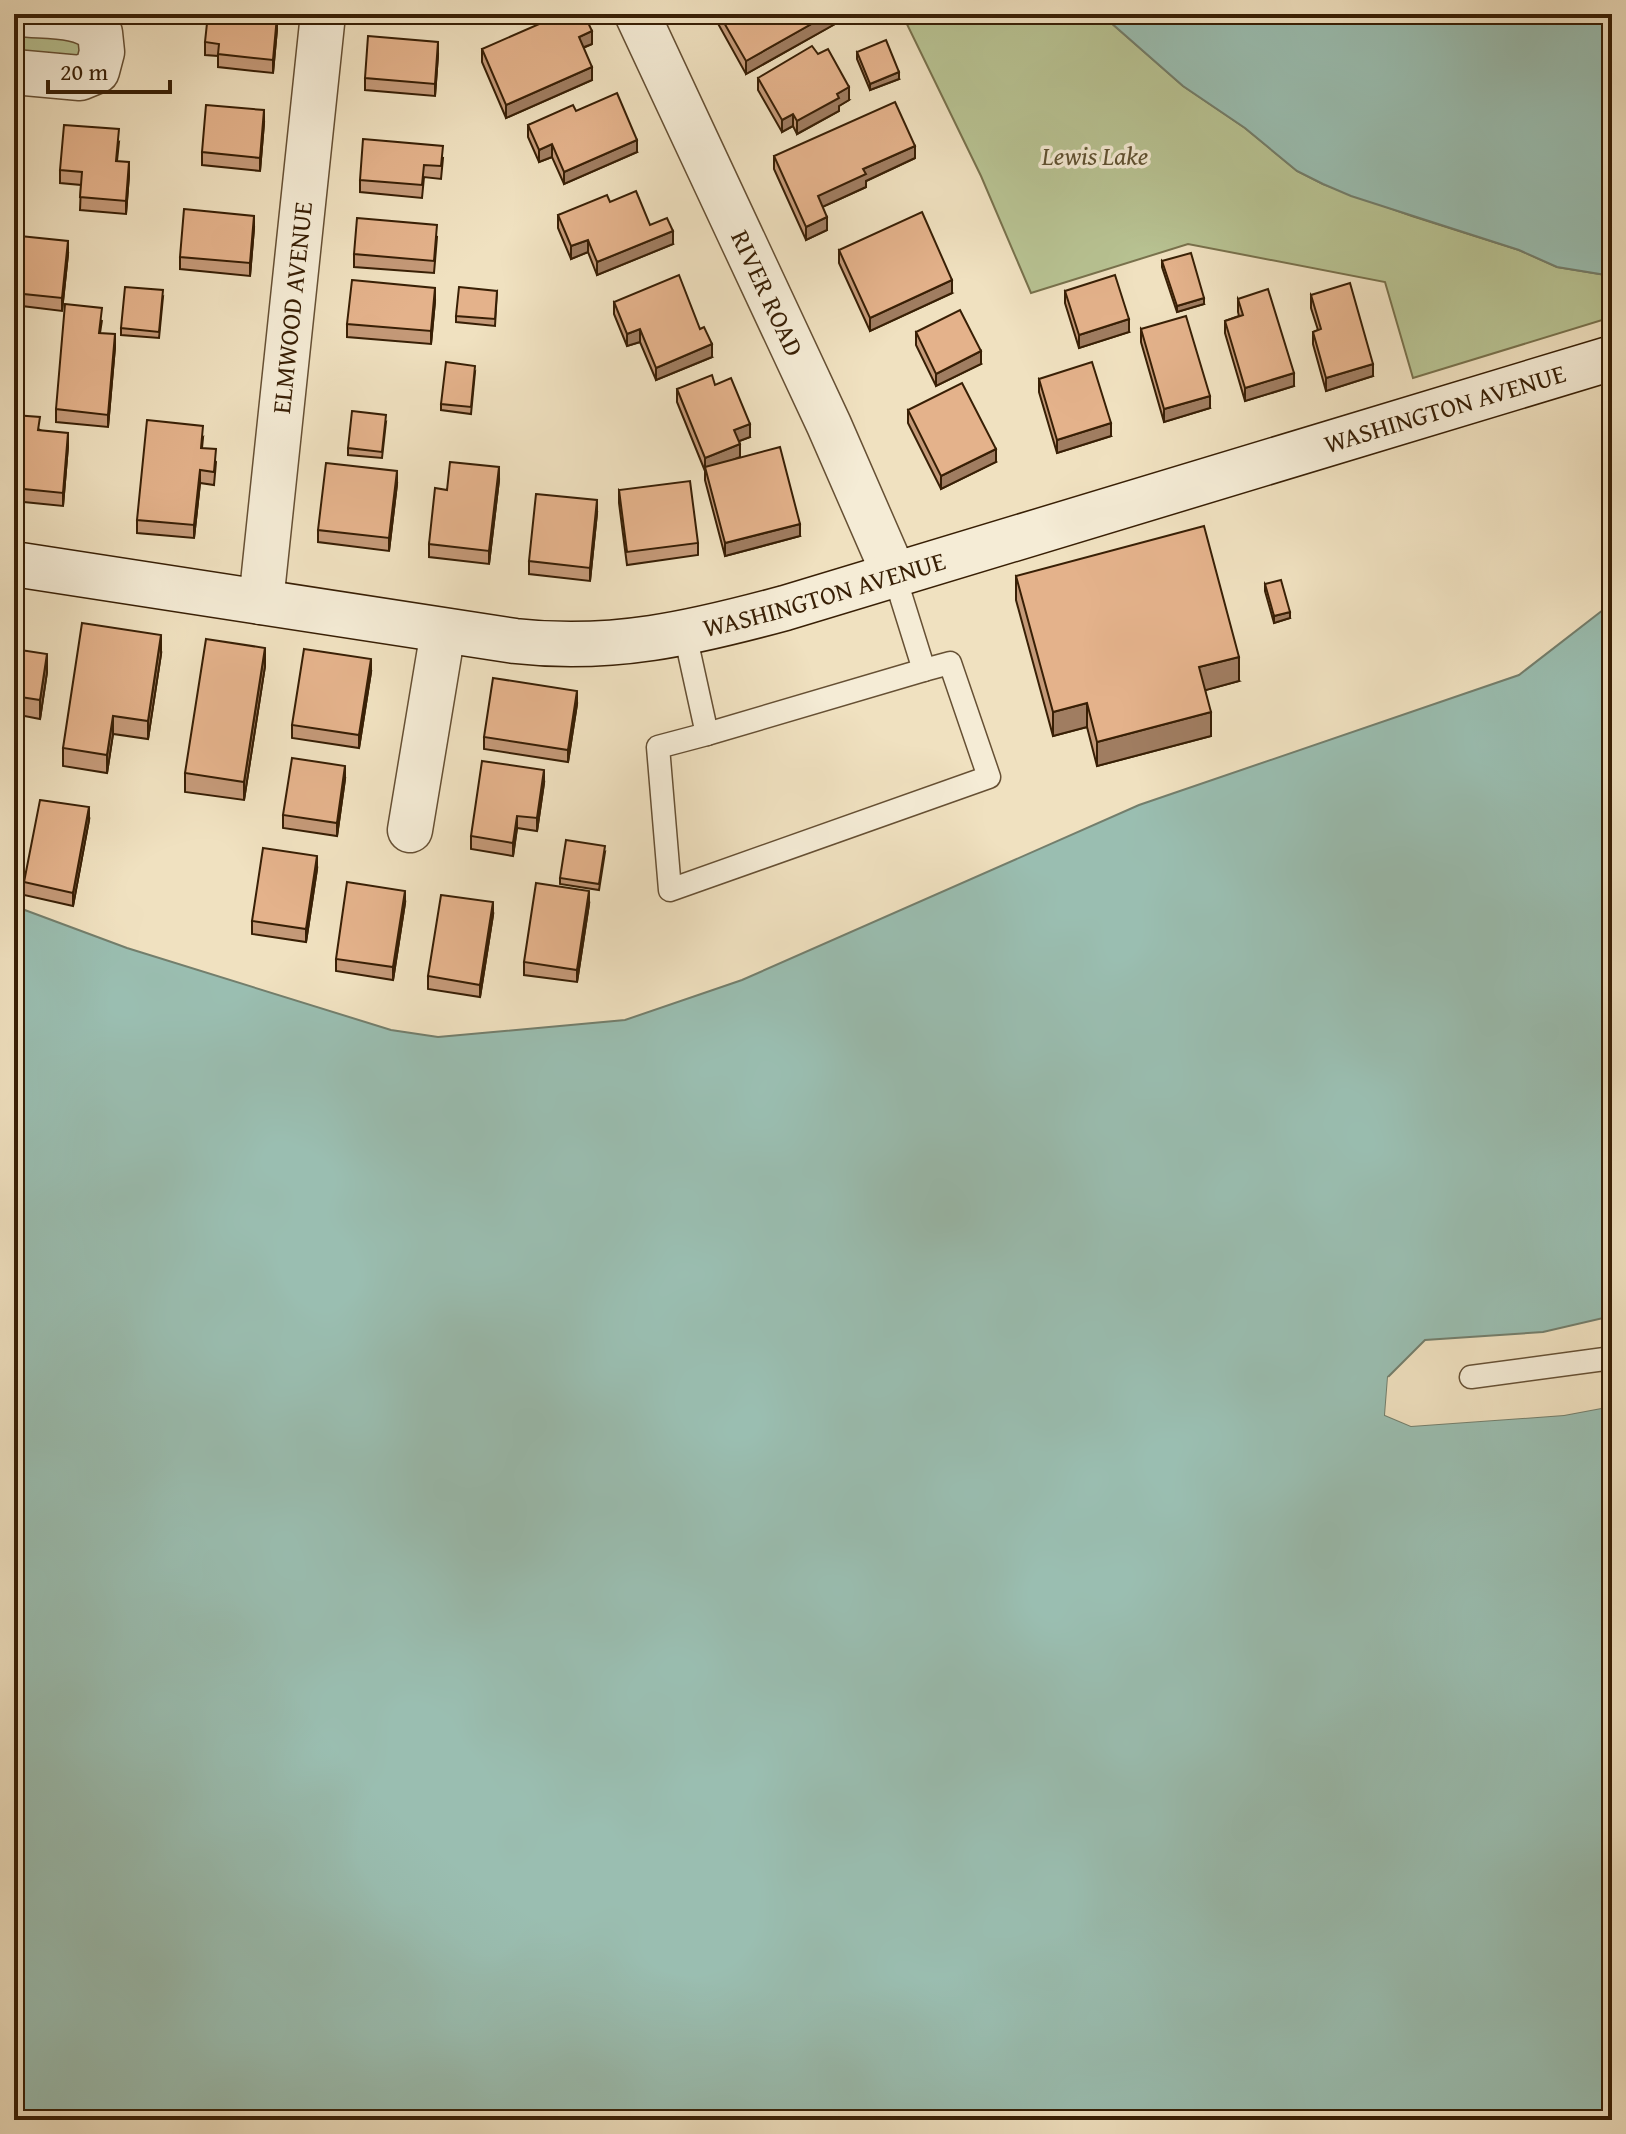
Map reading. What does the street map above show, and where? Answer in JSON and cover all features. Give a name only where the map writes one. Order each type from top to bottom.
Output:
[{"type":"main road","points":[[14,72],[80,78],[97,71],[102,52],[100,33],[91,25],[72,19],[20,14]]},
{"type":"main road","name":"ELMWOOD AVENUE","points":[[261,602],[323,14]]},
{"type":"main road","name":"RIVER ROAD","points":[[637,14],[829,425],[894,574]]},
{"type":"main road","name":"WASHINGTON AVENUE","points":[[14,564],[443,631],[561,645],[627,643],[685,634],[785,608],[1612,358]]},
{"type":"main road","points":[[410,830],[443,631]]},
{"type":"lane","points":[[894,574],[924,670]]},
{"type":"lane","points":[[685,634],[707,734]]},
{"type":"lane","points":[[950,663],[989,777],[670,890],[658,747],[707,734],[950,663]]},
{"type":"lane","points":[[1471,1377],[1612,1358]]},
{"type":"green space","name":"Lewis Lake","points":[[902,14],[1101,14],[1183,86],[1245,128],[1297,171],[1323,184],[1519,250],[1557,267],[1612,276],[1612,317],[1413,378],[1385,282],[1188,244],[1031,293],[981,176]]},
{"type":"green space","points":[[14,27],[81,43],[80,56],[14,58]]},
{"type":"water","name":"Lewis Lake","points":[[1101,14],[1612,14],[1612,276],[1557,267],[1519,250],[1351,196],[1297,171],[1245,128],[1183,86]]},
{"type":"water","points":[[1612,603],[1612,1316],[1543,1332],[1425,1340],[1388,1377],[1385,1415],[1411,1426],[1564,1415],[1612,1406],[1612,2120],[14,2120],[14,906],[127,948],[391,1030],[438,1037],[625,1020],[742,980],[1139,805],[1519,675]]},
{"type":"pier","points":[[1388,1377],[1392,1379],[1389,1413],[1411,1422],[1563,1411],[1612,1402],[1612,1406],[1564,1415],[1411,1426],[1385,1415]]},
{"type":"building","points":[[208,14],[277,16],[273,60],[218,54],[219,44],[205,42]]},
{"type":"building","points":[[562,14],[584,14],[592,31],[579,37],[592,67],[506,105],[482,49]]},
{"type":"building","points":[[719,14],[829,14],[746,61]]},
{"type":"building","points":[[368,36],[438,42],[435,84],[365,78]]},
{"type":"building","points":[[886,40],[899,72],[870,84],[857,52]]},
{"type":"building","points":[[812,46],[818,54],[828,49],[849,87],[837,94],[839,98],[797,121],[793,114],[782,120],[758,78]]},
{"type":"building","points":[[617,93],[637,140],[564,172],[552,144],[539,150],[528,125],[573,105],[576,111]]},
{"type":"building","points":[[895,102],[915,146],[863,169],[866,174],[818,196],[827,217],[806,227],[774,156]]},
{"type":"building","points":[[206,105],[264,110],[260,158],[202,152]]},
{"type":"building","points":[[64,125],[119,129],[116,161],[129,162],[126,201],[80,197],[82,172],[60,170]]},
{"type":"building","points":[[363,139],[443,146],[441,166],[424,165],[422,185],[360,180]]},
{"type":"building","points":[[636,191],[650,225],[667,218],[673,231],[597,262],[588,240],[571,246],[558,215],[607,195],[610,202]]},
{"type":"building","points":[[184,209],[254,216],[250,263],[180,257]]},
{"type":"building","points":[[922,212],[952,280],[870,318],[839,250]]},
{"type":"building","points":[[357,218],[437,225],[434,261],[354,254]]},
{"type":"building","points":[[20,236],[68,241],[62,298],[14,293]]},
{"type":"building","points":[[1191,253],[1204,298],[1177,306],[1162,261]]},
{"type":"building","points":[[679,275],[700,329],[704,327],[712,344],[656,368],[640,329],[627,334],[614,302]]},
{"type":"building","points":[[1115,275],[1129,319],[1079,335],[1065,291]]},
{"type":"building","points":[[352,280],[435,288],[431,331],[347,324]]},
{"type":"building","points":[[1350,283],[1373,364],[1326,378],[1313,332],[1321,329],[1311,295]]},
{"type":"building","points":[[125,287],[163,290],[159,332],[121,328]]},
{"type":"building","points":[[459,287],[497,291],[495,319],[456,316]]},
{"type":"building","points":[[1268,289],[1294,373],[1245,388],[1225,321],[1243,315],[1238,299]]},
{"type":"building","points":[[65,304],[102,308],[99,333],[115,334],[108,415],[56,409]]},
{"type":"building","points":[[960,310],[981,351],[936,374],[916,332]]},
{"type":"building","points":[[1186,316],[1210,396],[1164,409],[1141,329]]},
{"type":"building","points":[[446,362],[475,366],[471,407],[441,404]]},
{"type":"building","points":[[1092,362],[1111,423],[1057,440],[1039,379]]},
{"type":"building","points":[[712,375],[715,385],[731,378],[750,424],[734,430],[740,444],[705,458],[677,389]]},
{"type":"building","points":[[962,383],[996,449],[941,476],[908,410]]},
{"type":"building","points":[[352,411],[386,415],[382,452],[348,448]]},
{"type":"building","points":[[14,415],[40,417],[38,430],[68,433],[63,493],[14,488]]},
{"type":"building","points":[[147,420],[203,426],[201,448],[216,449],[214,472],[200,470],[194,525],[137,520]]},
{"type":"building","points":[[780,447],[800,524],[725,543],[705,467]]},
{"type":"building","points":[[450,462],[499,467],[489,551],[429,544],[435,488],[447,490]]},
{"type":"building","points":[[326,463],[397,471],[389,538],[318,530]]},
{"type":"building","points":[[690,481],[698,543],[627,552],[619,490]]},
{"type":"building","points":[[536,494],[597,500],[590,568],[529,561]]},
{"type":"building","points":[[1204,526],[1239,657],[1199,667],[1211,712],[1097,742],[1087,703],[1053,712],[1016,576]]},
{"type":"building","points":[[1281,580],[1290,612],[1274,616],[1265,584]]},
{"type":"building","points":[[14,611],[19,612],[14,644]]},
{"type":"building","points":[[82,623],[161,635],[148,721],[113,716],[107,755],[63,748]]},
{"type":"building","points":[[206,639],[265,648],[244,782],[185,773]]},
{"type":"building","points":[[14,649],[47,654],[40,700],[14,696]]},
{"type":"building","points":[[304,649],[371,659],[359,735],[292,725]]},
{"type":"building","points":[[493,678],[577,691],[568,750],[484,737]]},
{"type":"building","points":[[292,758],[345,766],[337,823],[283,815]]},
{"type":"building","points":[[482,761],[544,770],[537,818],[517,816],[513,843],[471,836]]},
{"type":"building","points":[[40,800],[89,807],[73,893],[24,882]]},
{"type":"building","points":[[566,840],[605,846],[599,884],[560,878]]},
{"type":"building","points":[[263,848],[317,856],[306,929],[252,921]]},
{"type":"building","points":[[347,882],[405,891],[393,967],[336,959]]},
{"type":"building","points":[[536,883],[589,891],[577,970],[524,962]]},
{"type":"building","points":[[441,895],[493,902],[480,985],[428,976]]}]
